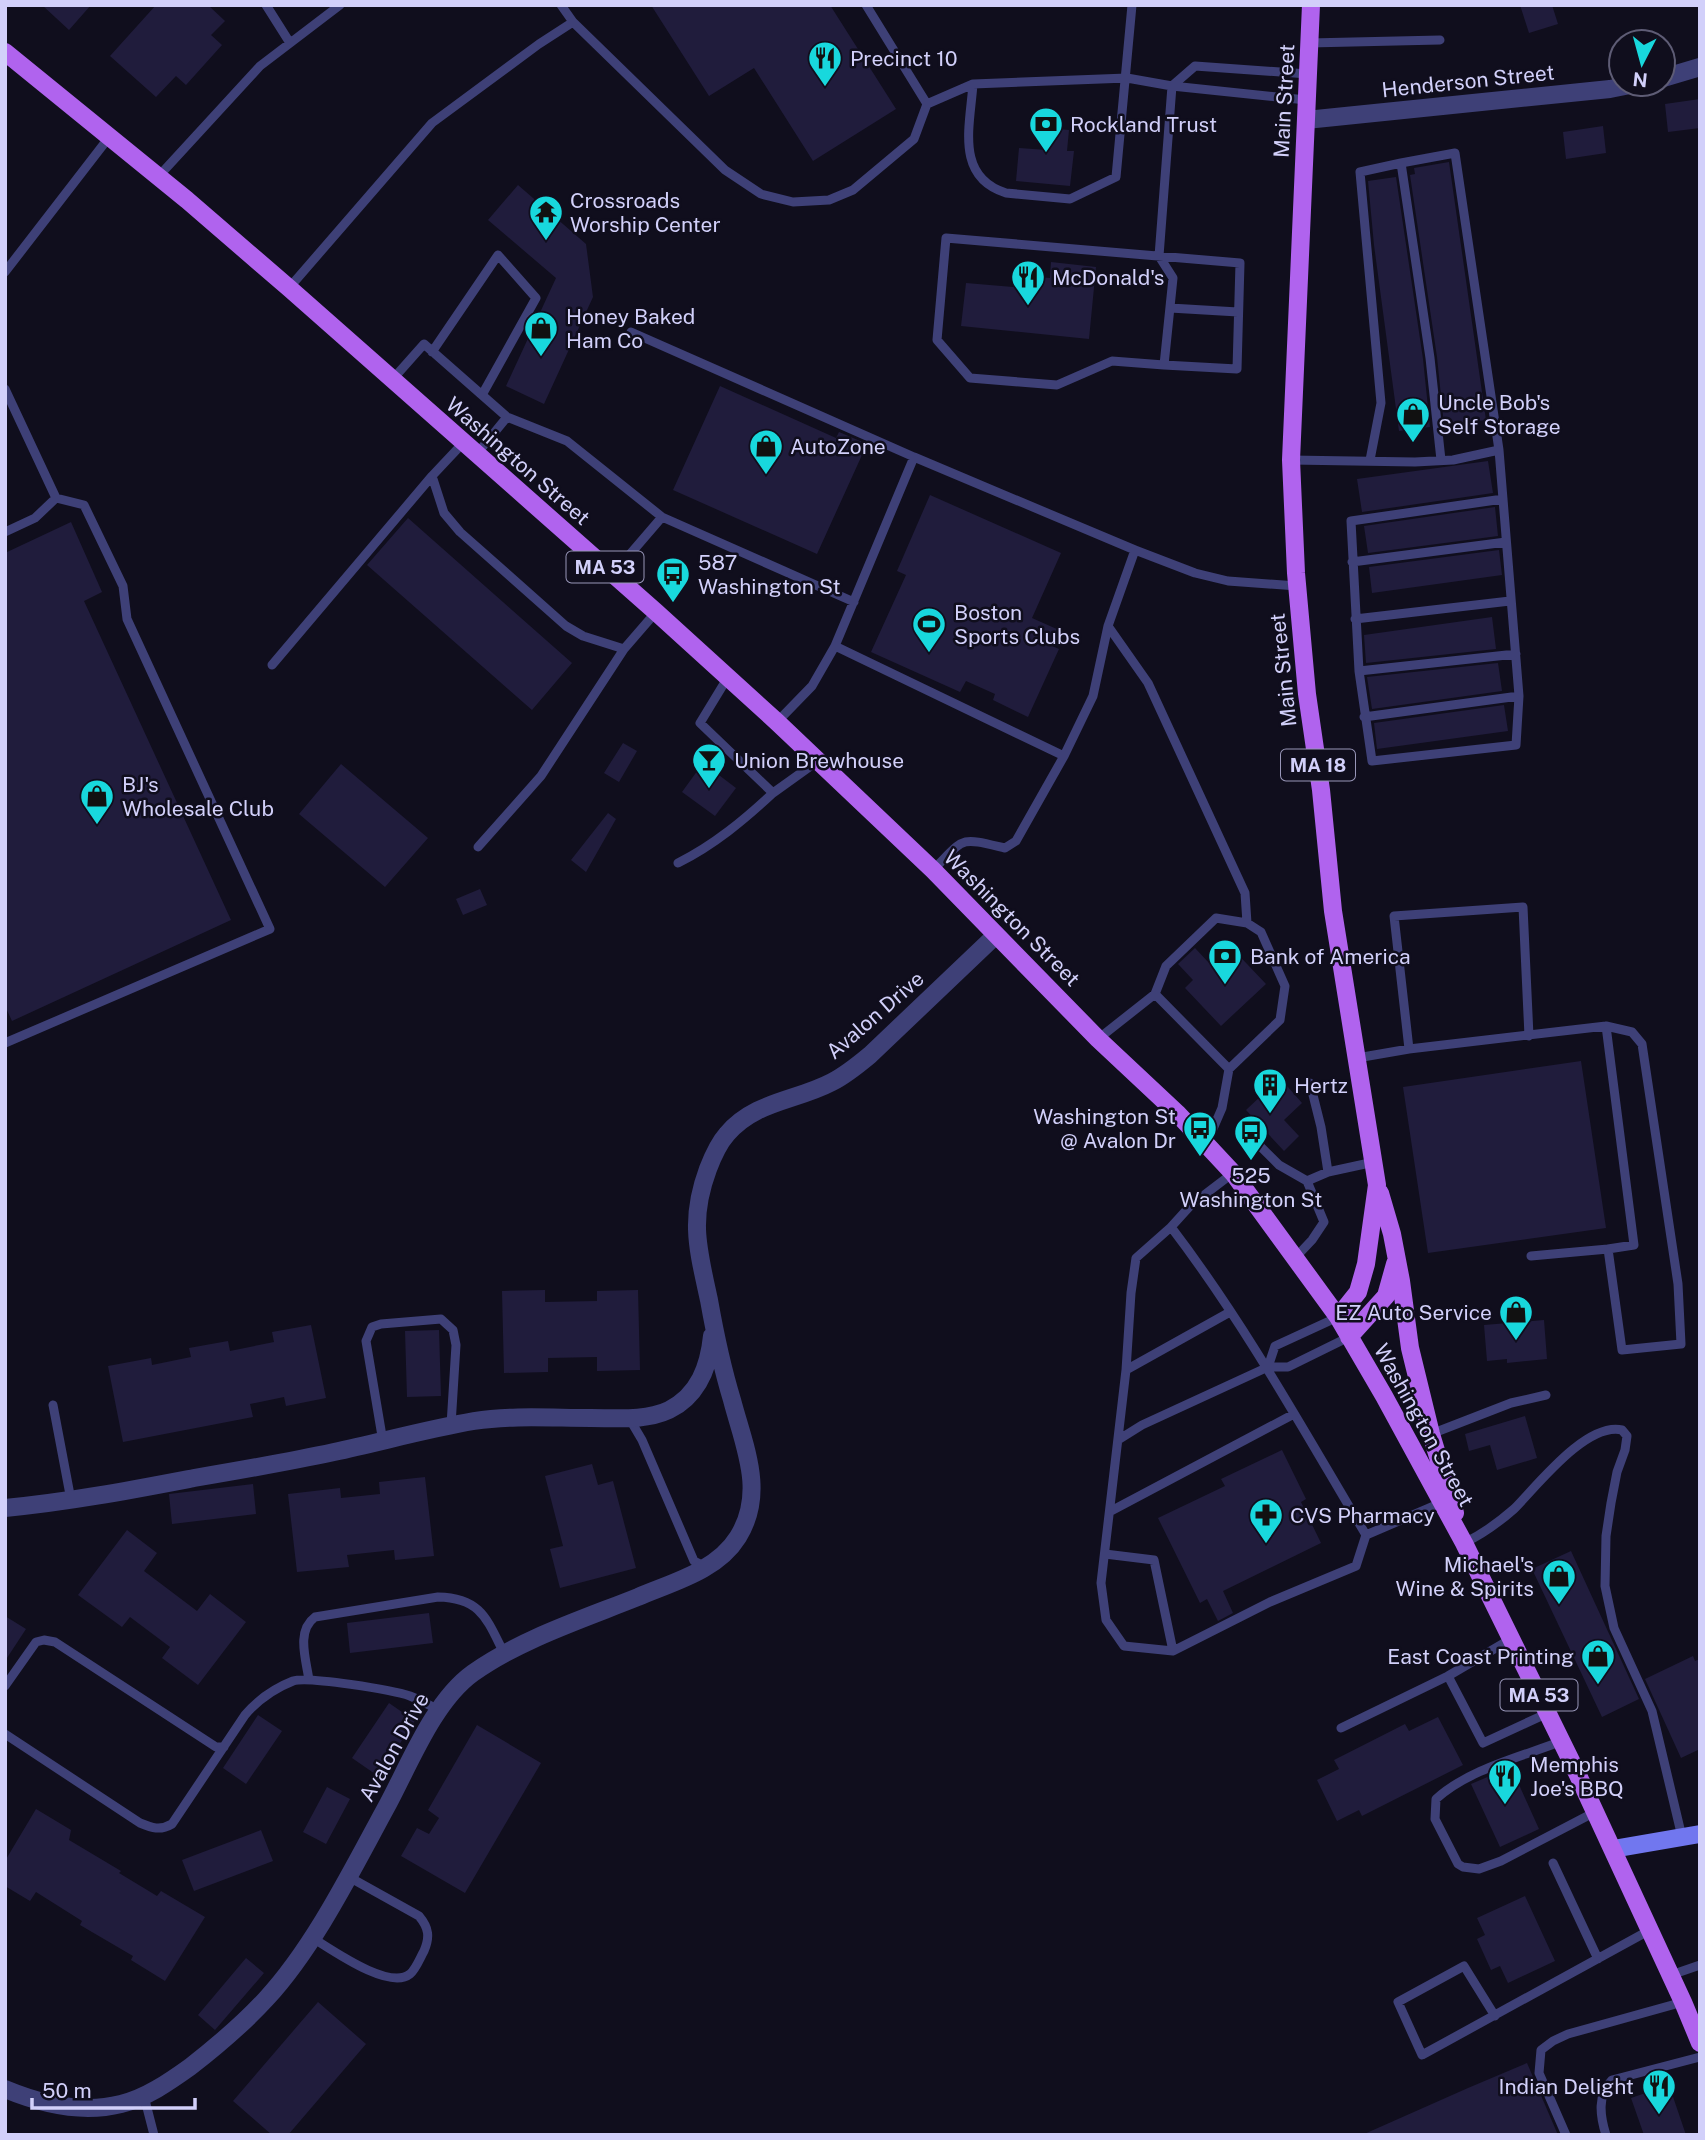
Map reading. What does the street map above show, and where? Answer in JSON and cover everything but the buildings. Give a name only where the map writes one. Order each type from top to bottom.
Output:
[{"type":"main road","name":"Main Street","points":[[1311,5],[1291,460],[1297,586],[1333,911],[1377,1185],[1366,1264],[1358,1292],[1338,1317]]},
{"type":"main road","name":"Washington Street","points":[[5,52],[110,136],[289,288],[656,612],[819,760],[933,870],[1098,1039],[1177,1113],[1233,1173],[1338,1317],[1464,1543],[1562,1741],[1671,1975],[1690,2009],[1700,2043]]},
{"type":"main road","name":"MA 18","points":[[1377,1185],[1397,1257]]},
{"type":"main road","points":[[1349,1337],[1386,1296],[1397,1257]]},
{"type":"main road","points":[[1397,1257],[1410,1348],[1464,1543]]},
{"type":"street","points":[[1677,74],[1700,67]]},
{"type":"street","name":"Henderson Street","points":[[1306,120],[1607,89]]},
{"type":"street","name":"Avalon Drive","points":[[5,2089],[29,2099],[75,2108],[110,2106],[144,2096],[176,2077],[217,2046],[268,1996],[311,1937],[349,1877],[439,1710],[452,1692],[472,1673],[505,1655],[707,1567],[738,1538],[752,1493],[750,1457],[732,1403],[713,1325],[696,1228],[699,1196],[713,1155],[726,1135],[744,1118],[768,1104],[831,1083],[850,1071],[996,935]]},
{"type":"street","name":"Avalon Drive","points":[[5,1508],[71,1500],[496,1419],[629,1418],[657,1414],[671,1409],[700,1382],[707,1366],[713,1325]]},
{"type":"street","points":[[1613,1849],[1691,1835]]},
{"type":"lane","points":[[266,5],[290,43]]},
{"type":"lane","points":[[158,177],[260,66],[340,5]]},
{"type":"lane","points":[[561,5],[573,22],[726,170],[761,194],[793,202],[829,200],[853,190],[914,139],[927,104],[972,84],[1127,78],[1172,86],[1306,100]]},
{"type":"lane","points":[[866,5],[927,104]]},
{"type":"lane","points":[[972,84],[968,154],[976,175],[995,190],[1070,199],[1116,177],[1132,5]]},
{"type":"lane","points":[[289,288],[432,123],[573,22]]},
{"type":"lane","points":[[1309,43],[1440,40]]},
{"type":"lane","points":[[1164,365],[1173,278],[1159,256],[1172,86],[1195,66],[1308,74]]},
{"type":"lane","points":[[5,272],[110,136]]},
{"type":"lane","points":[[1370,460],[1381,403],[1360,172],[1455,153],[1499,450],[1503,499],[1510,601],[1519,696],[1516,744],[1372,761],[1359,671],[1350,521],[1503,499]]},
{"type":"lane","points":[[1401,163],[1430,358],[1441,460]]},
{"type":"lane","points":[[946,238],[1240,263],[1238,312],[1237,369],[1112,361],[1057,385],[970,377],[937,340],[946,238]]},
{"type":"lane","points":[[432,352],[498,255],[536,298],[482,395]]},
{"type":"lane","points":[[1170,308],[1238,312]]},
{"type":"lane","points":[[631,332],[914,457],[1195,573],[1228,581],[1297,586]]},
{"type":"lane","points":[[392,380],[424,345],[507,417],[567,441],[662,517],[854,601]]},
{"type":"lane","points":[[5,389],[56,498]]},
{"type":"lane","points":[[272,665],[432,477],[507,417]]},
{"type":"lane","points":[[1291,460],[1415,462],[1499,450]]},
{"type":"lane","points":[[777,722],[812,686],[835,646],[914,457]]},
{"type":"lane","points":[[432,477],[444,513],[460,532],[566,626],[583,636],[624,649]]},
{"type":"lane","points":[[5,532],[35,518],[56,498]]},
{"type":"lane","points":[[5,1042],[270,929],[127,619],[123,586],[84,505],[56,498]]},
{"type":"lane","points":[[613,574],[662,517]]},
{"type":"lane","points":[[1352,562],[1506,542]]},
{"type":"lane","points":[[933,870],[960,843],[969,839],[1005,848],[1016,841],[1093,696],[1108,626],[1135,550]]},
{"type":"lane","points":[[1355,619],[1510,601]]},
{"type":"lane","points":[[478,847],[541,776],[624,649],[656,612]]},
{"type":"lane","points":[[1108,626],[1148,683],[1245,893],[1247,923]]},
{"type":"lane","points":[[835,646],[1063,756]]},
{"type":"lane","points":[[1359,671],[1516,654]]},
{"type":"lane","points":[[728,677],[700,723],[773,793]]},
{"type":"lane","points":[[1364,717],[1519,696]]},
{"type":"lane","points":[[678,863],[698,853],[744,820],[773,793],[819,760]]},
{"type":"lane","points":[[1409,1049],[1394,916],[1523,907],[1529,1036]]},
{"type":"lane","points":[[1098,1039],[1156,994],[1167,966],[1216,918],[1247,923],[1261,932],[1285,986],[1280,1020],[1229,1069],[1222,1108],[1206,1145]]},
{"type":"lane","points":[[1156,994],[1229,1069]]},
{"type":"lane","points":[[1357,1058],[1409,1049],[1606,1026],[1632,1032],[1642,1044],[1678,1284],[1681,1344],[1622,1350],[1608,1249]]},
{"type":"lane","points":[[1531,1255],[1634,1245],[1606,1026]]},
{"type":"lane","points":[[1310,1083],[1328,1172]]},
{"type":"lane","points":[[1248,1134],[1279,1165],[1307,1181],[1324,1222],[1295,1258]]},
{"type":"lane","points":[[1307,1181],[1328,1172],[1374,1162]]},
{"type":"lane","points":[[1171,1227],[1203,1269],[1268,1367],[1366,1535],[1356,1566],[1270,1602],[1173,1651],[1124,1646],[1106,1620],[1101,1583],[1126,1370],[1131,1293],[1136,1258],[1191,1205],[1233,1173]]},
{"type":"lane","points":[[1126,1370],[1230,1312]]},
{"type":"lane","points":[[1268,1367],[1275,1346],[1338,1317]]},
{"type":"lane","points":[[383,1441],[366,1341],[367,1333],[372,1327],[381,1324],[441,1320],[453,1330],[456,1345],[451,1426]]},
{"type":"lane","points":[[1118,1440],[1142,1425],[1268,1367],[1288,1367],[1349,1337]]},
{"type":"lane","points":[[1432,1434],[1511,1403],[1546,1395]]},
{"type":"lane","points":[[53,1405],[71,1500]]},
{"type":"lane","points":[[1111,1511],[1294,1414]]},
{"type":"lane","points":[[629,1418],[642,1440],[694,1561],[707,1567]]},
{"type":"lane","points":[[1464,1543],[1492,1528],[1564,1456],[1605,1430],[1622,1430],[1627,1436],[1617,1472],[1606,1536],[1605,1586],[1614,1628],[1652,1711],[1691,1835]]},
{"type":"lane","points":[[1366,1535],[1441,1503]]},
{"type":"lane","points":[[1105,1555],[1154,1560],[1173,1651]]},
{"type":"lane","points":[[309,1680],[304,1647],[305,1631],[308,1623],[315,1617],[438,1597],[457,1598],[474,1604],[485,1616],[505,1655]]},
{"type":"lane","points":[[1341,1728],[1448,1676],[1511,1639]]},
{"type":"lane","points":[[5,1686],[36,1642],[55,1642],[216,1747],[224,1747]]},
{"type":"lane","points":[[1448,1676],[1483,1742],[1548,1713]]},
{"type":"lane","points":[[5,1734],[140,1823],[164,1829],[172,1824],[257,1702],[295,1681],[309,1680],[408,1695],[439,1710]]},
{"type":"lane","points":[[1562,1741],[1449,1788],[1436,1799],[1435,1819],[1458,1864],[1479,1869],[1501,1861],[1595,1812]]},
{"type":"lane","points":[[1553,1863],[1598,1959]]},
{"type":"lane","points":[[311,1937],[385,1978],[400,1979],[410,1974],[419,1961],[428,1933],[419,1916],[349,1877]]},
{"type":"lane","points":[[1495,2016],[1464,1966],[1398,2002],[1422,2055],[1495,2016],[1650,1930]]},
{"type":"lane","points":[[1671,1975],[1700,1965]]},
{"type":"lane","points":[[1566,2135],[1539,2073],[1541,2050],[1568,2034],[1690,2009]]},
{"type":"lane","points":[[1606,2135],[1602,2123],[1602,2096],[1612,2080],[1700,2057]]},
{"type":"lane","points":[[144,2096],[154,2135]]},
{"type":"place","name":"Precinct 10","points":[[825,88]]},
{"type":"place","name":"Rockland Trust","points":[[1046,154]]},
{"type":"place","name":"Crossroads Worship Center","points":[[546,242]]},
{"type":"place","name":"McDonald's","points":[[1028,307]]},
{"type":"place","name":"Honey Baked Ham Co","points":[[541,358]]},
{"type":"place","name":"Uncle Bob's Self Storage","points":[[1413,444]]},
{"type":"place","name":"AutoZone","points":[[766,476]]},
{"type":"place","name":"587 Washington St","points":[[673,604]]},
{"type":"place","name":"Boston Sports Clubs","points":[[929,654]]},
{"type":"place","name":"Union Brewhouse","points":[[709,790]]},
{"type":"place","name":"BJ's Wholesale Club","points":[[97,826]]},
{"type":"place","name":"Bank of America","points":[[1225,986]]},
{"type":"place","name":"Hertz","points":[[1270,1115]]},
{"type":"place","name":"Washington St @ Avalon Dr","points":[[1200,1158]]},
{"type":"place","name":"525 Washington St","points":[[1251,1162]]},
{"type":"place","name":"EZ Auto Service","points":[[1516,1342]]},
{"type":"place","name":"CVS Pharmacy","points":[[1266,1545]]},
{"type":"place","name":"Michael's Wine & Spirits","points":[[1559,1606]]},
{"type":"place","name":"East Coast Printing","points":[[1598,1686]]},
{"type":"place","name":"Memphis Joe's BBQ","points":[[1505,1806]]},
{"type":"place","name":"Indian Delight","points":[[1659,2116]]}]
